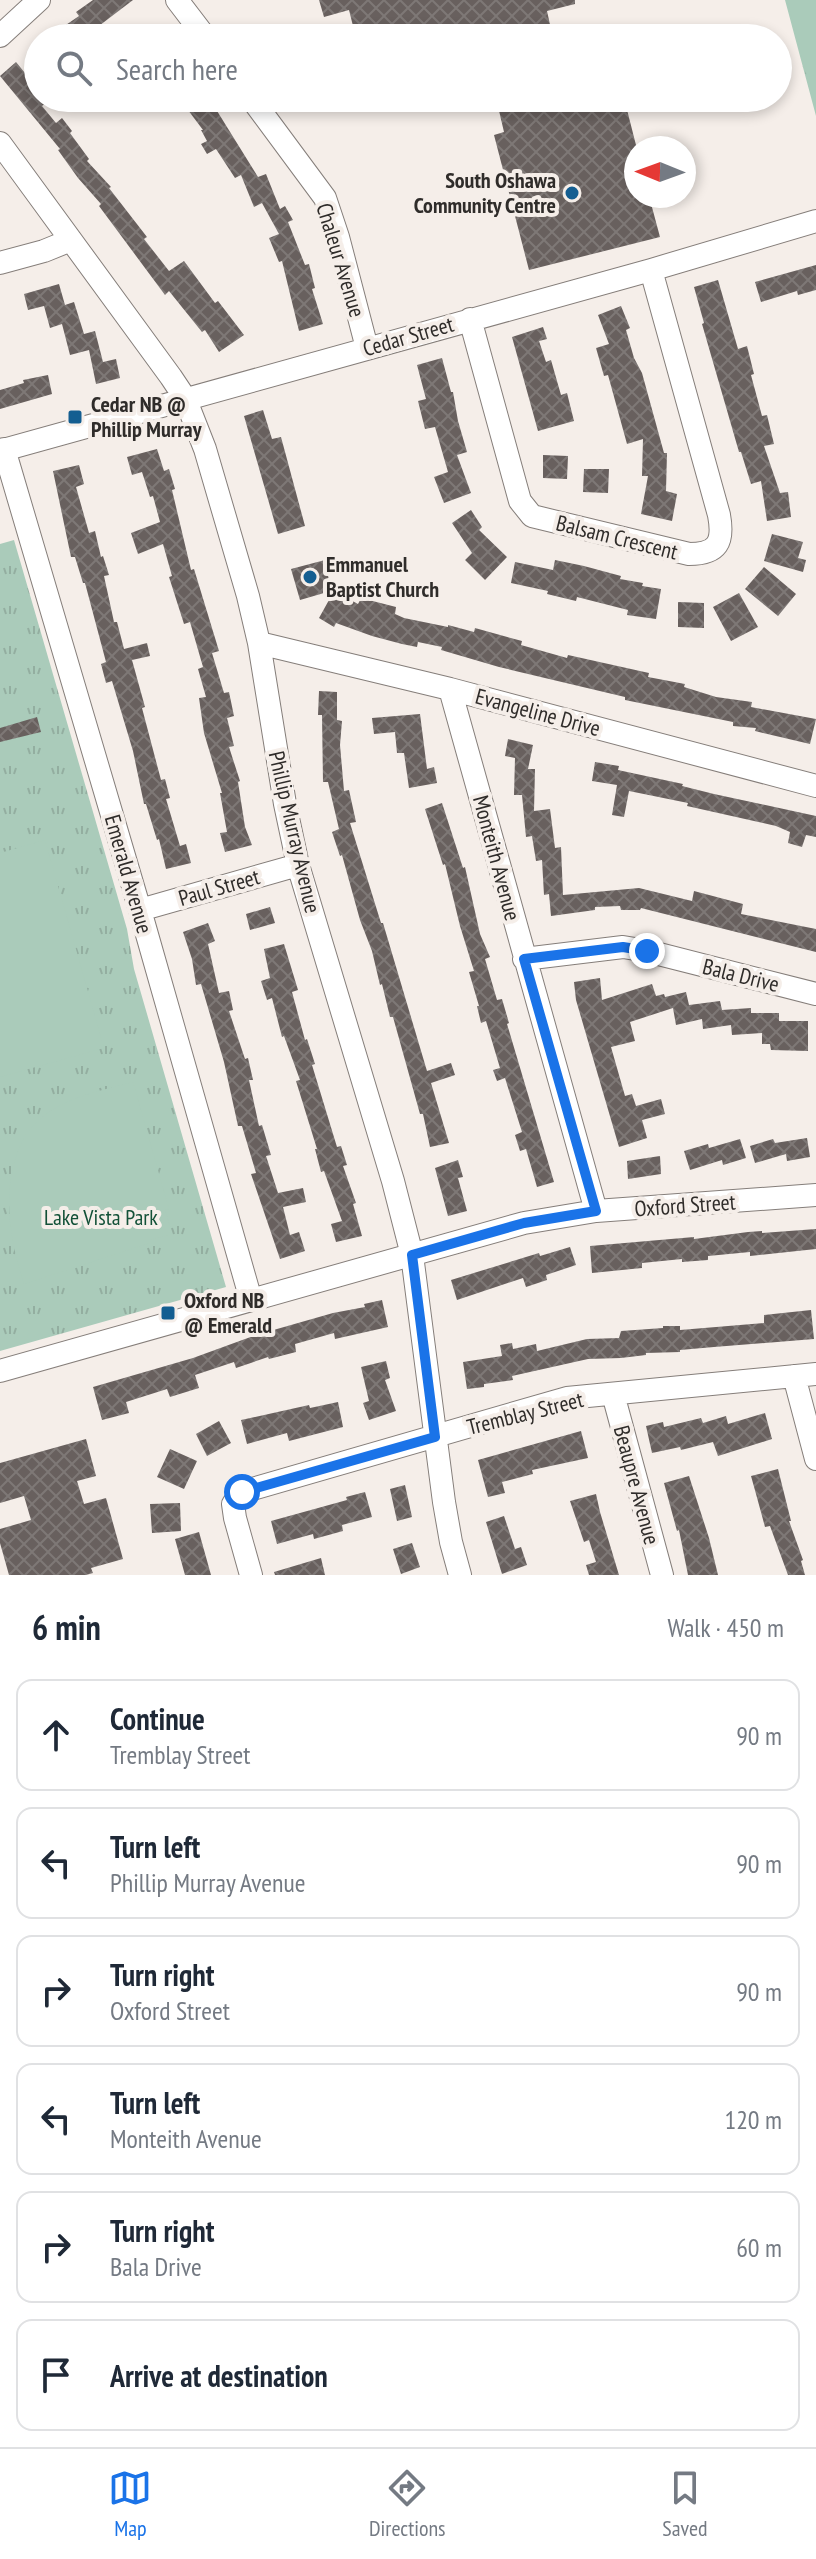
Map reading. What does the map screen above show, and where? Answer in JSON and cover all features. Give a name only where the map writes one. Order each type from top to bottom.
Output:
[{"type":"street","points":[[0,36],[39,0]]},
{"type":"street","points":[[177,0],[195,24]]},
{"type":"street","name":"Chaleur Avenue","points":[[261,112],[325,198],[367,348]]},
{"type":"street","name":"Phillip Murray Avenue","points":[[0,143],[157,355],[185,398],[205,449],[241,569],[259,643],[298,865],[393,1181],[412,1255],[447,1524],[460,1575]]},
{"type":"street","name":"Cedar Street","points":[[2,450],[651,270],[816,221]]},
{"type":"street","points":[[0,263],[71,240]]},
{"type":"street","name":"Balsam Crescent","points":[[470,319],[520,501],[532,516],[689,554],[703,554],[716,547],[722,533],[719,515],[651,270]]},
{"type":"street","name":"Emerald Avenue","points":[[2,450],[140,910],[251,1300]]},
{"type":"street","name":"Evangeline Drive","points":[[259,643],[450,689],[816,786]]},
{"type":"street","name":"Monteith Avenue","points":[[450,689],[596,1211]]},
{"type":"street","name":"Paul Street","points":[[140,910],[298,865]]},
{"type":"street","name":"Bala Drive","points":[[524,959],[623,947],[816,994]]},
{"type":"street","name":"Oxford Street","points":[[0,1371],[524,1223],[596,1211],[816,1195]]},
{"type":"street","points":[[805,1375],[816,1459]]},
{"type":"street","name":"Tremblay Street","points":[[251,1575],[233,1504],[242,1492],[567,1398],[805,1375]]},
{"type":"street","name":"Beaupre Avenue","points":[[613,1394],[662,1575]]},
{"type":"green space","points":[[785,0],[816,0],[816,116],[792,24]]},
{"type":"green space","points":[[787,0],[816,0],[816,75],[807,77]]},
{"type":"green space","name":"Lake Vista Park","points":[[14,540],[127,929],[134,969],[226,1287],[0,1351],[0,544]]},
{"type":"green space","points":[[45,840],[104,1048],[0,1077],[0,853]]},
{"type":"green space","points":[[133,1082],[169,1209],[165,1210],[171,1229],[168,1235],[24,1284],[11,1228],[9,1190],[17,1154],[25,1136],[43,1116],[66,1102]]},
{"type":"building","points":[[93,0],[133,0],[102,24],[67,24],[79,16],[76,12]]},
{"type":"building","points":[[319,0],[575,0],[575,4],[547,11],[550,24],[352,24],[349,10],[324,17]]},
{"type":"building","points":[[16,62],[24,72],[24,105],[0,76]]},
{"type":"building","points":[[30,112],[47,112],[56,123],[62,118],[89,159],[87,161],[111,187],[169,271],[184,261],[244,335],[219,352],[205,330],[202,332],[169,291],[165,295],[60,149]]},
{"type":"building","points":[[190,112],[218,112],[258,177],[266,174],[280,209],[285,206],[293,220],[288,222],[305,265],[309,264],[315,288],[312,289],[323,324],[299,331],[282,261],[279,262],[269,238],[279,234],[262,203],[254,207],[241,175],[235,178],[216,149],[207,154],[201,144],[207,141]]},
{"type":"building","name":"South Oshawa Community Centre","points":[[499,112],[628,112],[634,136],[624,136],[624,208],[652,208],[660,237],[529,270],[494,135],[504,132]]},
{"type":"building","points":[[816,265],[816,290],[798,295],[797,291],[761,302],[755,282]]},
{"type":"building","points":[[718,280],[738,349],[747,346],[762,416],[767,415],[774,444],[764,446],[780,493],[788,492],[791,517],[767,521],[761,481],[751,484],[739,452],[694,287]]},
{"type":"building","points":[[59,284],[65,305],[74,302],[84,334],[95,331],[103,362],[116,359],[120,378],[96,384],[89,350],[70,355],[62,324],[50,328],[44,306],[28,310],[24,294]]},
{"type":"building","points":[[621,306],[630,328],[626,330],[634,358],[642,373],[664,453],[667,453],[666,491],[677,494],[672,521],[641,514],[648,476],[642,476],[643,439],[627,444],[608,375],[604,376],[596,348],[609,344],[598,315]]},
{"type":"building","points":[[543,327],[547,339],[539,341],[546,362],[551,360],[561,395],[567,393],[574,421],[538,431],[512,337]]},
{"type":"building","points":[[442,358],[467,452],[457,455],[471,493],[444,503],[434,477],[448,472],[435,427],[425,429],[418,401],[426,399],[417,365]]},
{"type":"building","points":[[48,375],[52,394],[0,409],[0,390],[24,383],[23,380]]},
{"type":"building","points":[[263,410],[272,439],[281,437],[305,526],[278,534],[244,416]]},
{"type":"building","points":[[157,449],[164,471],[169,469],[175,489],[172,490],[191,570],[194,569],[219,651],[212,653],[224,693],[229,692],[234,716],[227,718],[234,746],[229,747],[240,781],[245,827],[252,845],[225,852],[220,833],[227,832],[222,793],[204,733],[199,698],[206,697],[198,669],[203,667],[190,622],[184,624],[169,577],[172,576],[163,544],[138,554],[131,533],[160,522],[142,472],[132,475],[127,457]]},
{"type":"building","points":[[543,455],[568,456],[567,479],[543,478]]},
{"type":"building","points":[[79,465],[84,484],[76,487],[89,533],[95,531],[109,575],[104,576],[114,622],[117,622],[124,649],[147,643],[150,656],[132,660],[161,780],[165,779],[170,798],[166,799],[180,846],[186,844],[191,863],[166,869],[159,839],[144,804],[133,751],[112,681],[106,683],[101,664],[106,662],[85,583],[75,557],[71,557],[53,471]]},
{"type":"building","points":[[584,469],[609,469],[608,493],[583,492]]},
{"type":"building","points":[[471,510],[482,527],[479,530],[507,557],[485,580],[465,560],[472,553],[452,523]]},
{"type":"building","points":[[772,534],[803,542],[798,558],[806,560],[803,572],[764,561]]},
{"type":"building","name":"Emmanuel Baptist Church","points":[[325,560],[331,591],[300,600],[291,569]]},
{"type":"building","points":[[555,560],[661,589],[656,619],[627,615],[628,610],[577,597],[576,601],[511,583],[515,562],[553,570]]},
{"type":"building","points":[[764,567],[796,594],[778,616],[745,589]]},
{"type":"building","points":[[334,591],[358,604],[361,598],[396,607],[395,614],[404,618],[474,632],[475,628],[567,658],[568,655],[649,673],[648,677],[685,684],[684,687],[716,697],[752,702],[751,707],[816,719],[810,744],[755,731],[756,728],[733,726],[733,722],[625,700],[625,697],[499,667],[441,650],[442,647],[418,642],[417,647],[336,623],[334,627],[319,618]]},
{"type":"building","points":[[739,593],[758,627],[731,641],[713,607]]},
{"type":"building","points":[[678,602],[704,603],[704,628],[678,627]]},
{"type":"building","points":[[319,691],[337,692],[337,720],[342,721],[340,745],[344,791],[349,790],[356,822],[350,823],[427,1071],[451,1063],[455,1075],[431,1083],[449,1143],[430,1147],[393,1017],[390,1017],[342,855],[332,832],[339,829],[328,782],[323,782]]},
{"type":"building","points":[[420,714],[427,769],[434,767],[437,783],[409,788],[404,753],[397,753],[395,732],[374,734],[372,718]]},
{"type":"building","points":[[37,717],[41,732],[0,742],[0,728]]},
{"type":"building","points":[[508,739],[533,745],[528,769],[535,769],[534,811],[550,809],[555,848],[561,847],[563,895],[639,888],[692,901],[694,891],[743,904],[741,914],[816,929],[816,952],[641,908],[621,910],[620,906],[595,907],[595,910],[551,916],[549,894],[544,895],[542,860],[536,861],[532,836],[526,837],[522,795],[514,795],[515,758],[505,756]]},
{"type":"building","points":[[595,762],[714,794],[816,816],[816,837],[806,835],[802,847],[788,843],[790,832],[776,826],[629,791],[624,817],[612,815],[617,785],[592,781]]},
{"type":"building","points":[[442,803],[465,867],[480,934],[490,957],[485,959],[497,1000],[502,999],[554,1182],[537,1187],[526,1149],[520,1151],[515,1135],[522,1132],[505,1078],[497,1081],[493,1070],[500,1068],[486,1021],[481,1023],[469,972],[474,971],[445,864],[425,809]]},
{"type":"building","points":[[270,907],[275,923],[250,930],[246,914]]},
{"type":"building","points":[[208,923],[215,941],[208,944],[219,993],[229,991],[233,1010],[229,1011],[245,1059],[248,1058],[253,1080],[249,1080],[259,1126],[262,1125],[271,1155],[266,1156],[278,1193],[303,1188],[306,1202],[283,1207],[290,1235],[299,1232],[305,1251],[280,1259],[251,1174],[256,1173],[242,1126],[238,1126],[224,1062],[201,984],[196,985],[183,932]]},
{"type":"building","points":[[284,944],[298,990],[292,992],[337,1147],[341,1146],[347,1165],[343,1166],[356,1203],[353,1204],[362,1236],[336,1242],[331,1224],[342,1221],[324,1171],[321,1172],[296,1081],[300,1080],[282,1037],[272,998],[267,1000],[261,981],[270,978],[264,949]]},
{"type":"building","points":[[600,978],[602,1000],[652,984],[656,996],[686,992],[689,1005],[720,1001],[722,1010],[751,1008],[751,1013],[779,1013],[779,1021],[808,1021],[808,1051],[771,1050],[770,1044],[762,1044],[762,1033],[732,1035],[731,1025],[703,1029],[702,1019],[676,1025],[673,1008],[630,1022],[635,1041],[611,1047],[625,1096],[632,1094],[636,1106],[661,1099],[665,1114],[642,1120],[647,1138],[619,1147],[576,1000],[574,982]]},
{"type":"building","points":[[807,1138],[810,1157],[787,1161],[786,1154],[755,1163],[750,1146],[773,1139],[775,1143]]},
{"type":"building","points":[[740,1139],[746,1158],[723,1165],[722,1160],[690,1170],[684,1151]]},
{"type":"building","points":[[660,1156],[661,1174],[628,1179],[627,1161]]},
{"type":"building","points":[[458,1160],[463,1177],[458,1178],[467,1211],[448,1216],[435,1168]]},
{"type":"building","points":[[816,1229],[816,1249],[642,1263],[642,1268],[592,1273],[590,1246]]},
{"type":"building","points":[[570,1247],[576,1265],[546,1275],[547,1280],[526,1287],[523,1278],[457,1300],[451,1280],[539,1253],[540,1256]]},
{"type":"building","points":[[382,1300],[388,1327],[335,1339],[334,1333],[295,1344],[296,1352],[236,1368],[234,1362],[195,1375],[199,1388],[170,1397],[167,1389],[126,1402],[129,1413],[102,1420],[93,1387],[193,1358],[256,1335]]},
{"type":"building","points":[[811,1310],[814,1339],[588,1359],[467,1389],[463,1362],[502,1356],[500,1345],[512,1343],[513,1349],[536,1344],[537,1351],[587,1339],[619,1338],[621,1331],[663,1326],[680,1326],[680,1330],[764,1323],[764,1315]]},
{"type":"building","points":[[386,1361],[390,1378],[385,1380],[396,1411],[369,1420],[363,1403],[369,1401],[361,1367]]},
{"type":"building","points":[[338,1402],[343,1427],[289,1441],[287,1433],[247,1444],[241,1420]]},
{"type":"building","points":[[765,1413],[772,1439],[718,1456],[713,1442],[652,1453],[646,1426],[663,1422],[664,1427],[701,1418],[703,1423],[726,1416],[728,1424]]},
{"type":"building","points":[[219,1421],[231,1443],[207,1456],[196,1434]]},
{"type":"building","points":[[581,1431],[588,1458],[532,1470],[533,1474],[502,1482],[505,1493],[488,1497],[478,1460]]},
{"type":"building","points":[[86,1439],[96,1476],[77,1481],[84,1504],[106,1498],[123,1559],[91,1568],[93,1573],[86,1575],[9,1575],[0,1543],[0,1529],[31,1520],[24,1496],[0,1503],[0,1463]]},
{"type":"building","points":[[170,1449],[197,1461],[184,1489],[157,1477]]},
{"type":"building","points":[[778,1469],[805,1575],[788,1575],[770,1526],[765,1527],[751,1476]]},
{"type":"building","points":[[689,1476],[718,1575],[688,1575],[679,1530],[664,1483]]},
{"type":"building","points":[[405,1485],[412,1517],[397,1521],[390,1489]]},
{"type":"building","points":[[365,1492],[372,1517],[342,1525],[343,1531],[314,1539],[313,1534],[277,1544],[271,1521]]},
{"type":"building","points":[[596,1494],[619,1575],[589,1575],[586,1565],[596,1562],[589,1540],[584,1542],[570,1501]]},
{"type":"building","points":[[180,1503],[181,1531],[152,1533],[150,1504]]},
{"type":"building","points":[[504,1516],[515,1549],[521,1547],[527,1565],[502,1574],[486,1522]]},
{"type":"building","points":[[199,1532],[211,1575],[185,1575],[175,1539]]},
{"type":"building","points":[[412,1543],[420,1567],[401,1574],[393,1549]]},
{"type":"building","points":[[321,1558],[325,1575],[275,1575],[274,1572]]},
{"type":"place","name":"South Oshawa Community Centre","points":[[572,193]]},
{"type":"place","name":"Cedar NB @ Phillip Murray","points":[[75,417]]},
{"type":"place","name":"Emmanuel Baptist Church","points":[[310,577]]},
{"type":"place","name":"Oxford NB @ Emerald","points":[[168,1313]]},
{"type":"route","points":[[242,1492],[435,1437],[412,1255],[524,1223],[596,1211],[524,959],[623,947],[647,951]]}]
